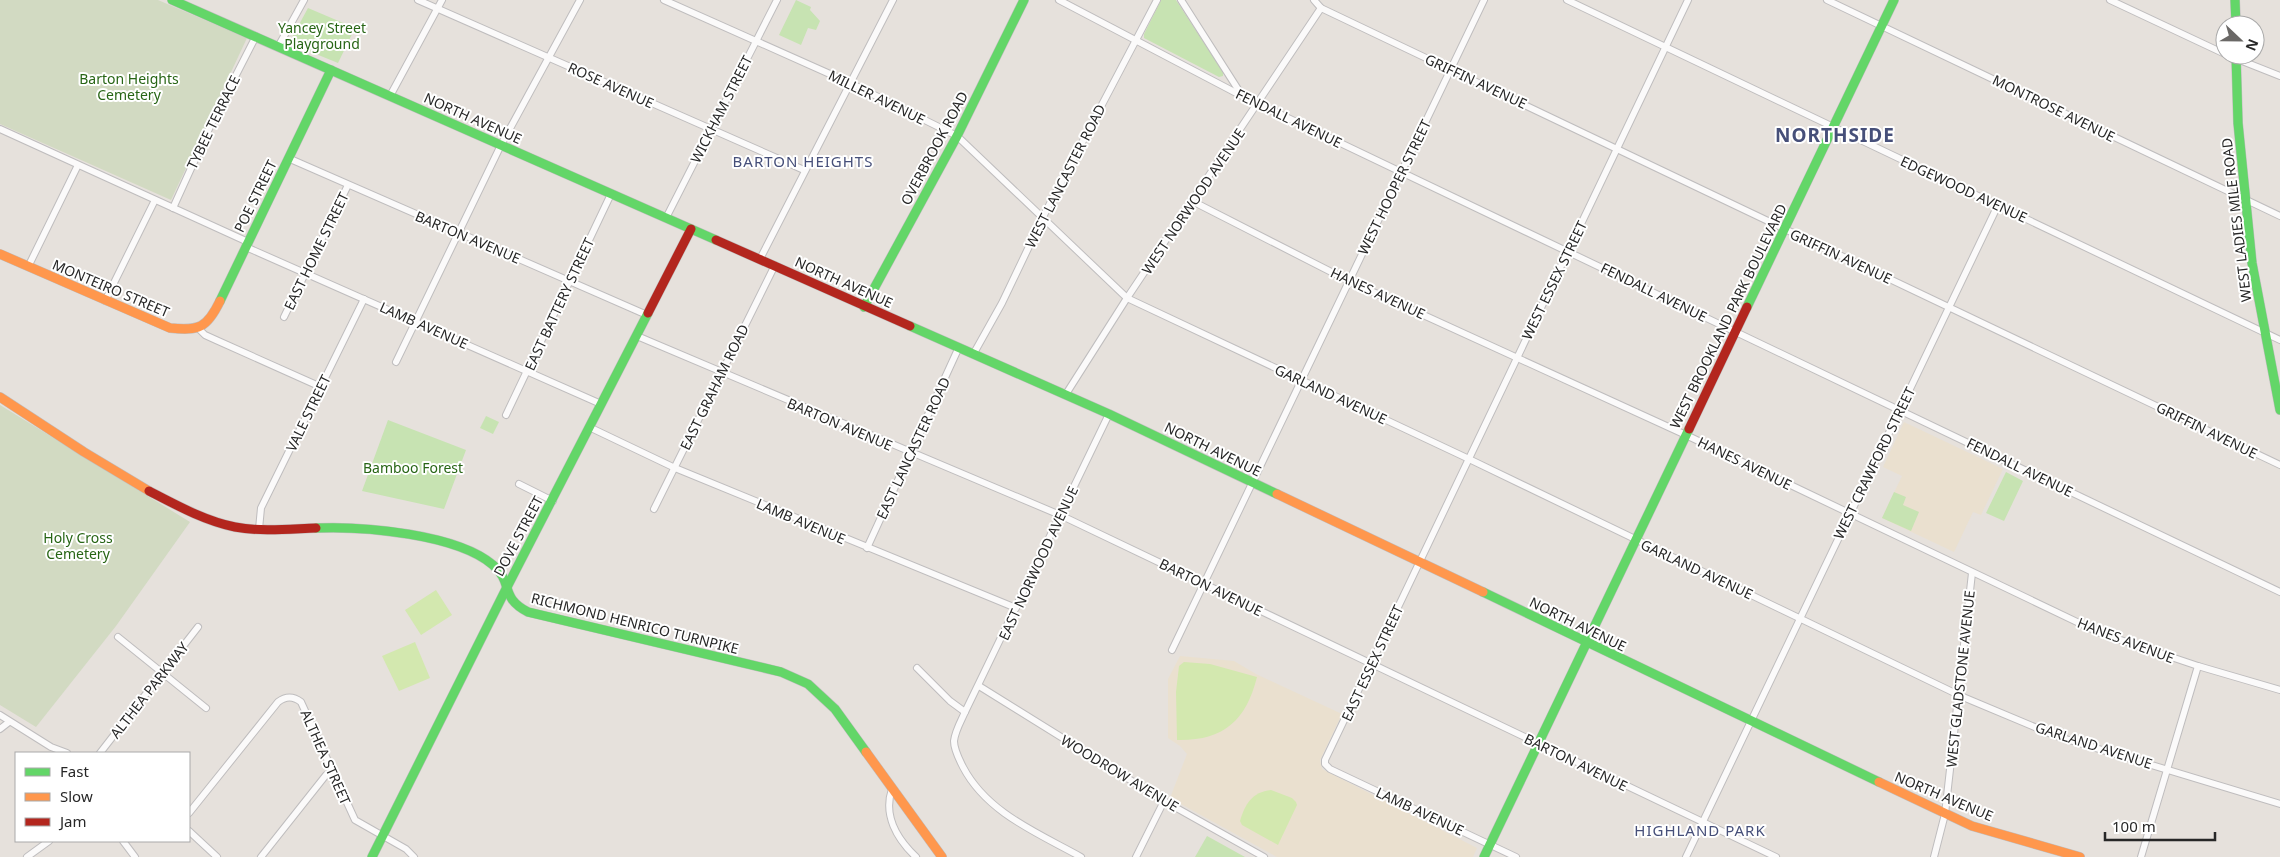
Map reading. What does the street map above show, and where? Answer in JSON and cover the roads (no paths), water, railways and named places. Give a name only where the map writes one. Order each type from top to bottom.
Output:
[{"type":"street","name":"NORTH AVENUE","points":[[172,0],[775,265],[864,307],[959,346],[1066,394],[1421,561],[1587,644],[1945,814],[1972,826],[2080,857]]},
{"type":"street","points":[[278,47],[304,0]]},
{"type":"street","name":"ROSE AVENUE","points":[[418,0],[804,170]]},
{"type":"street","points":[[390,96],[442,0]]},
{"type":"street","points":[[396,362],[501,145],[580,0]]},
{"type":"street","name":"MILLER AVENUE","points":[[664,0],[850,82],[956,136],[1128,298]]},
{"type":"street","name":"WICKHAM STREET","points":[[666,218],[777,0]]},
{"type":"street","points":[[760,259],[804,170],[893,0]]},
{"type":"street","name":"OVERBROOK ROAD","points":[[864,307],[956,136],[1024,0]]},
{"type":"street","name":"FENDALL AVENUE","points":[[1059,0],[1242,96],[2280,592]]},
{"type":"street","name":"WEST LANCASTER ROAD","points":[[974,353],[1002,303],[1043,217],[1156,0]]},
{"type":"street","points":[[1181,0],[1242,96]]},
{"type":"street","points":[[1314,0],[1321,8]]},
{"type":"street","name":"WEST HOOPER STREET","points":[[1172,650],[1484,0]]},
{"type":"street","name":"EDGEWOOD AVENUE","points":[[1567,0],[2280,340]]},
{"type":"street","name":"WEST ESSEX STREET","points":[[1421,561],[1688,0]]},
{"type":"street","name":"MONTROSE AVENUE","points":[[1827,0],[2280,216]]},
{"type":"street","name":"WEST BROOKLAND PARK BOULEVARD","points":[[1484,857],[1894,0]]},
{"type":"street","points":[[2110,0],[2215,50]]},
{"type":"street","points":[[2235,0],[2236,15]]},
{"type":"street","name":"GRIFFIN AVENUE","points":[[1321,8],[2280,465]]},
{"type":"street","name":"WEST NORWOOD AVENUE","points":[[1066,394],[1321,8]]},
{"type":"street","name":"TYBEE TERRACE","points":[[173,208],[213,120],[256,36]]},
{"type":"street","name":"WEST LADIES MILE ROAD","points":[[2236,65],[2244,200],[2252,263],[2280,410]]},
{"type":"street","points":[[2255,65],[2280,76]]},
{"type":"street","name":"POE STREET","points":[[198,328],[210,320],[331,70]]},
{"type":"street","name":"LAMB AVENUE","points":[[0,129],[173,208],[306,273],[602,404]]},
{"type":"street","name":"BARTON AVENUE","points":[[288,158],[647,315]]},
{"type":"street","points":[[28,268],[78,165]]},
{"type":"street","name":"EAST HOME STREET","points":[[284,317],[348,185]]},
{"type":"street","name":"EAST BATTERY STREET","points":[[506,415],[612,194]]},
{"type":"street","points":[[105,301],[155,200]]},
{"type":"street","name":"HANES AVENUE","points":[[1192,201],[1349,281],[1686,435],[2100,633],[2198,666],[2280,690]]},
{"type":"street","name":"WEST CRAWFORD STREET","points":[[1686,857],[1998,205]]},
{"type":"street","name":"DOVE STREET","points":[[372,857],[506,589],[691,229]]},
{"type":"street","name":"MONTEIRO STREET","points":[[0,254],[28,268],[170,328],[190,330],[198,328]]},
{"type":"street","name":"EAST GRAHAM ROAD","points":[[654,509],[775,265]]},
{"type":"street","name":"GARLAND AVENUE","points":[[1128,298],[1469,458],[1958,694],[2056,736],[2280,804]]},
{"type":"street","name":"VALE STREET","points":[[259,529],[261,508],[364,299]]},
{"type":"street","points":[[198,328],[205,335],[321,387]]},
{"type":"street","name":"BARTON AVENUE","points":[[637,336],[720,373],[1060,515],[1776,857]]},
{"type":"street","name":"EAST LANCASTER ROAD","points":[[867,548],[912,454],[959,346]]},
{"type":"street","name":"RICHMOND HENRICO TURNPIKE","points":[[0,396],[98,462],[148,491],[216,522],[259,529],[354,527],[393,532],[452,546],[471,552],[492,565],[502,575],[511,603],[535,614],[781,672],[804,681],[821,694],[835,709],[942,857]]},
{"type":"street","name":"EAST NORWOOD AVENUE","points":[[1081,857],[992,804],[976,788],[955,747],[956,733],[965,712],[1109,414]]},
{"type":"street","name":"LAMB AVENUE","points":[[590,427],[675,468],[1016,608]]},
{"type":"street","points":[[519,484],[552,501]]},
{"type":"street","name":"EAST ESSEX STREET","points":[[1325,764],[1326,756],[1421,561]]},
{"type":"street","name":"WEST GLADSTONE AVENUE","points":[[1934,857],[1945,814],[1972,573]]},
{"type":"street","name":"ALTHEA PARKWAY","points":[[101,752],[198,627]]},
{"type":"street","points":[[118,637],[206,708]]},
{"type":"street","points":[[2141,857],[2198,666]]},
{"type":"street","points":[[917,668],[950,701],[965,712]]},
{"type":"street","name":"WOODROW AVENUE","points":[[979,686],[1164,801],[1264,857]]},
{"type":"street","name":"ALTHEA STREET","points":[[190,812],[278,702],[289,697],[295,698],[301,702],[355,820],[406,849],[414,857]]},
{"type":"street","points":[[0,715],[51,747],[64,752]]},
{"type":"street","points":[[0,728],[9,722]]},
{"type":"street","points":[[51,747],[55,752]]},
{"type":"street","name":"LAMB AVENUE","points":[[1325,764],[1330,769],[1516,857]]},
{"type":"street","points":[[261,857],[326,776],[332,772]]},
{"type":"street","points":[[892,789],[888,802],[892,822],[902,843],[914,856]]},
{"type":"street","points":[[1136,857],[1164,801]]},
{"type":"street","points":[[190,832],[218,857]]},
{"type":"street","points":[[27,857],[48,842]]},
{"type":"street","points":[[124,842],[135,857]]},
{"type":"district","name":"NORTHSIDE","points":[[1835,135]]},
{"type":"district","name":"BARTON HEIGHTS","points":[[803,161]]},
{"type":"district","name":"HIGHLAND PARK","points":[[1700,830]]},
{"type":"park label","name":"Yancey Street Playground","points":[[322,36]]},
{"type":"park label","name":"Barton Heights Cemetery","points":[[129,86]]},
{"type":"park label","name":"Bamboo Forest","points":[[413,467]]},
{"type":"park label","name":"Holy Cross Cemetery","points":[[78,546]]}]
